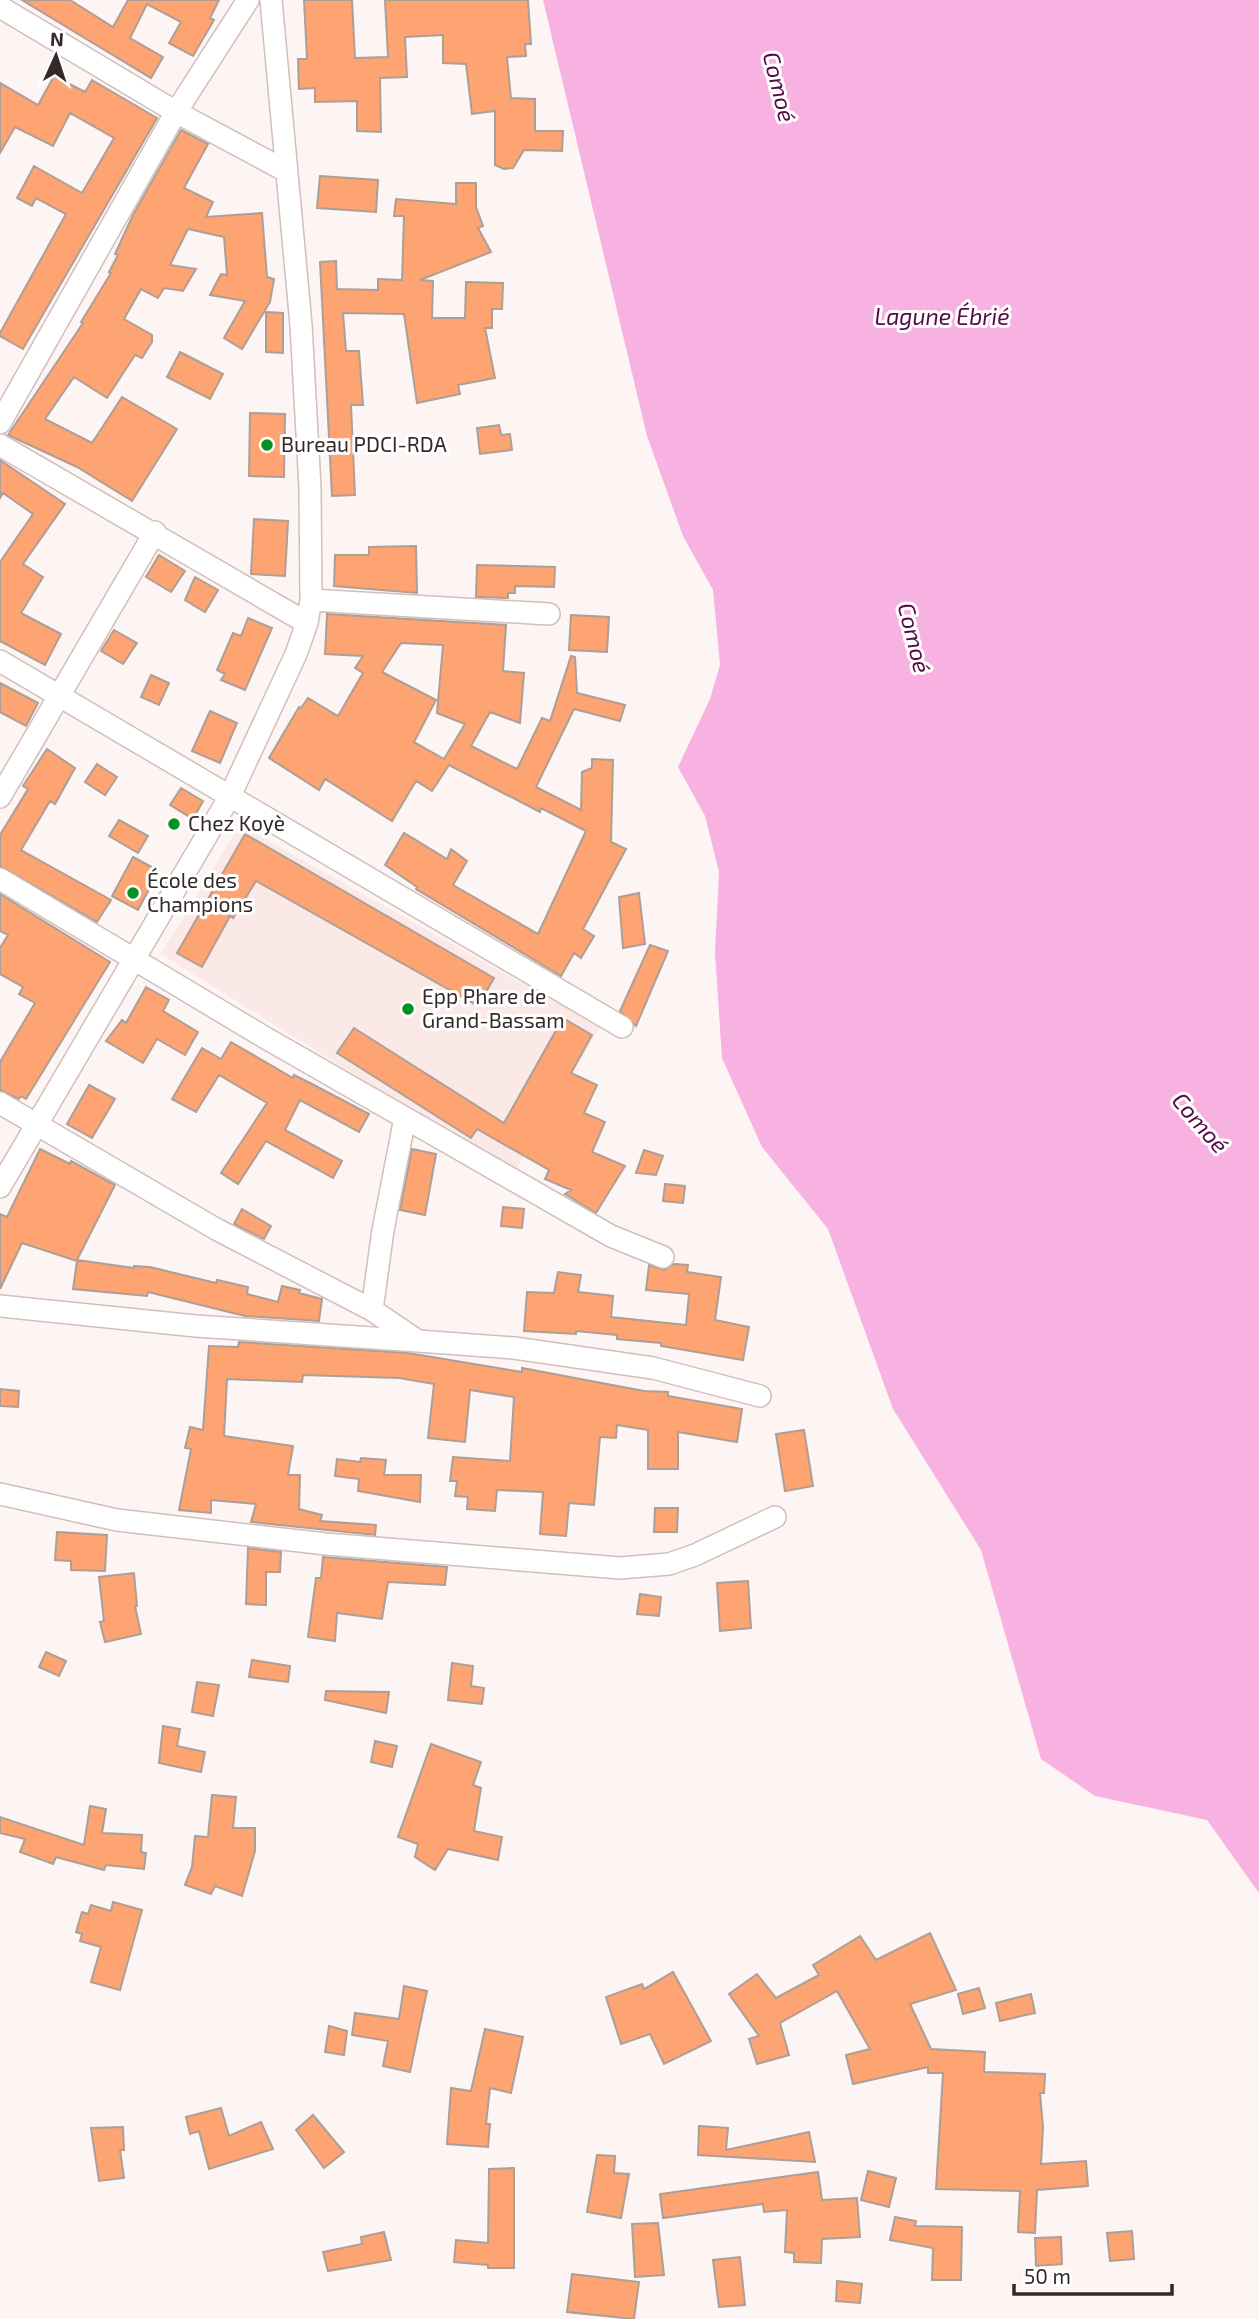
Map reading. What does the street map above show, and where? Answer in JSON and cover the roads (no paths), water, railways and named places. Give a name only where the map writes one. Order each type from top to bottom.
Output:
[{"type":"street","points":[[0,423],[176,111],[248,0]]},
{"type":"street","points":[[0,1187],[230,796],[296,654],[307,623],[311,600],[310,488],[301,326],[271,0]]},
{"type":"street","points":[[5,11],[286,172]]},
{"type":"street","points":[[0,444],[307,623]]},
{"type":"street","points":[[0,797],[155,532]]},
{"type":"street","points":[[311,600],[549,614]]},
{"type":"street","points":[[0,662],[622,1027]]},
{"type":"street","points":[[0,879],[611,1236],[663,1257]]},
{"type":"street","points":[[0,1103],[216,1229],[372,1310],[418,1340]]},
{"type":"street","points":[[372,1310],[383,1230],[405,1118]]},
{"type":"street","points":[[0,1306],[196,1326],[514,1348],[653,1368],[760,1396]]},
{"type":"street","points":[[0,1494],[117,1520],[326,1544],[620,1568],[669,1564],[695,1555],[775,1517]]},
{"type":"water","name":"Lagune Ébrié","points":[[543,0],[1259,0],[1259,1893],[1207,1820],[1095,1796],[1041,1759],[981,1550],[893,1409],[828,1229],[762,1147],[722,1058],[715,953],[719,872],[705,816],[678,767],[710,699],[720,665],[713,590],[683,536],[647,436]]},
{"type":"place","name":"Bureau PDCI-RDA","points":[[267,445]]},
{"type":"place","name":"Chez Koyè","points":[[174,824]]},
{"type":"place","name":"École des Champions","points":[[133,893]]},
{"type":"place","name":"Epp Phare de Grand-Bassam","points":[[408,1009]]},
{"type":"water label","name":"Comoé","points":[[779,87]]},
{"type":"water label","name":"Comoé","points":[[914,638]]},
{"type":"water label","name":"Comoé","points":[[1200,1123]]}]
